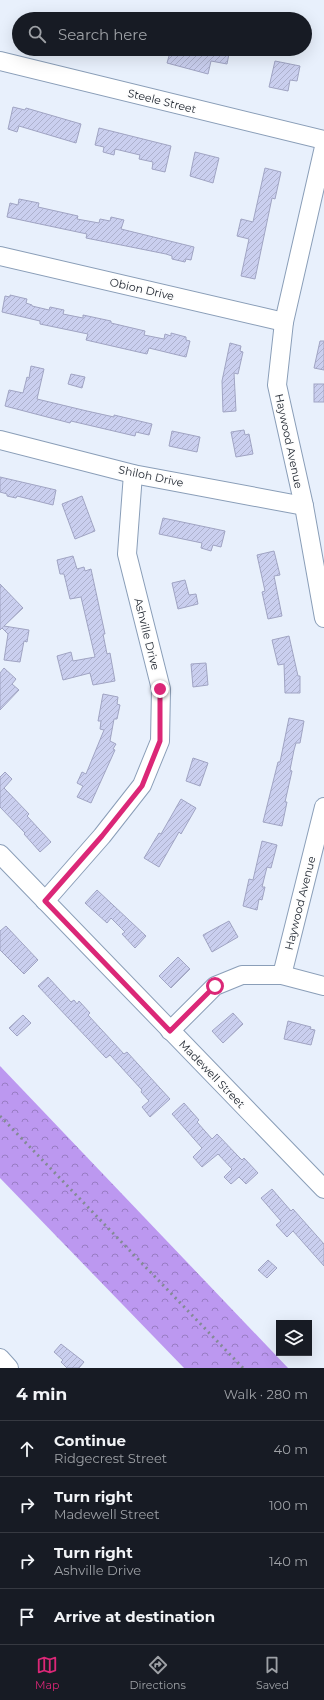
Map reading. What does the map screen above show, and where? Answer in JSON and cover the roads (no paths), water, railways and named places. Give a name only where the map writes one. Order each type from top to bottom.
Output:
[{"type":"street","name":"Steele Street","points":[[0,61],[324,140]]},
{"type":"street","name":"Haywood Avenue","points":[[324,147],[284,322],[277,385],[304,506],[324,618]]},
{"type":"street","name":"Obion Drive","points":[[0,256],[284,322]]},
{"type":"street","name":"Shiloh Drive","points":[[0,440],[133,474],[304,506]]},
{"type":"street","name":"Ashville Drive","points":[[45,901],[102,836],[142,786],[160,741],[160,689],[127,554],[133,474]]},
{"type":"street","name":"Haywood Avenue","points":[[282,975],[324,807]]},
{"type":"street","name":"Madewell Street","points":[[0,854],[324,1189]]},
{"type":"street","points":[[170,1031],[215,986],[242,976],[282,975],[324,986]]},
{"type":"street","points":[[0,1358],[9,1368]]},
{"type":"railway","points":[[0,1116],[243,1368]]}]
